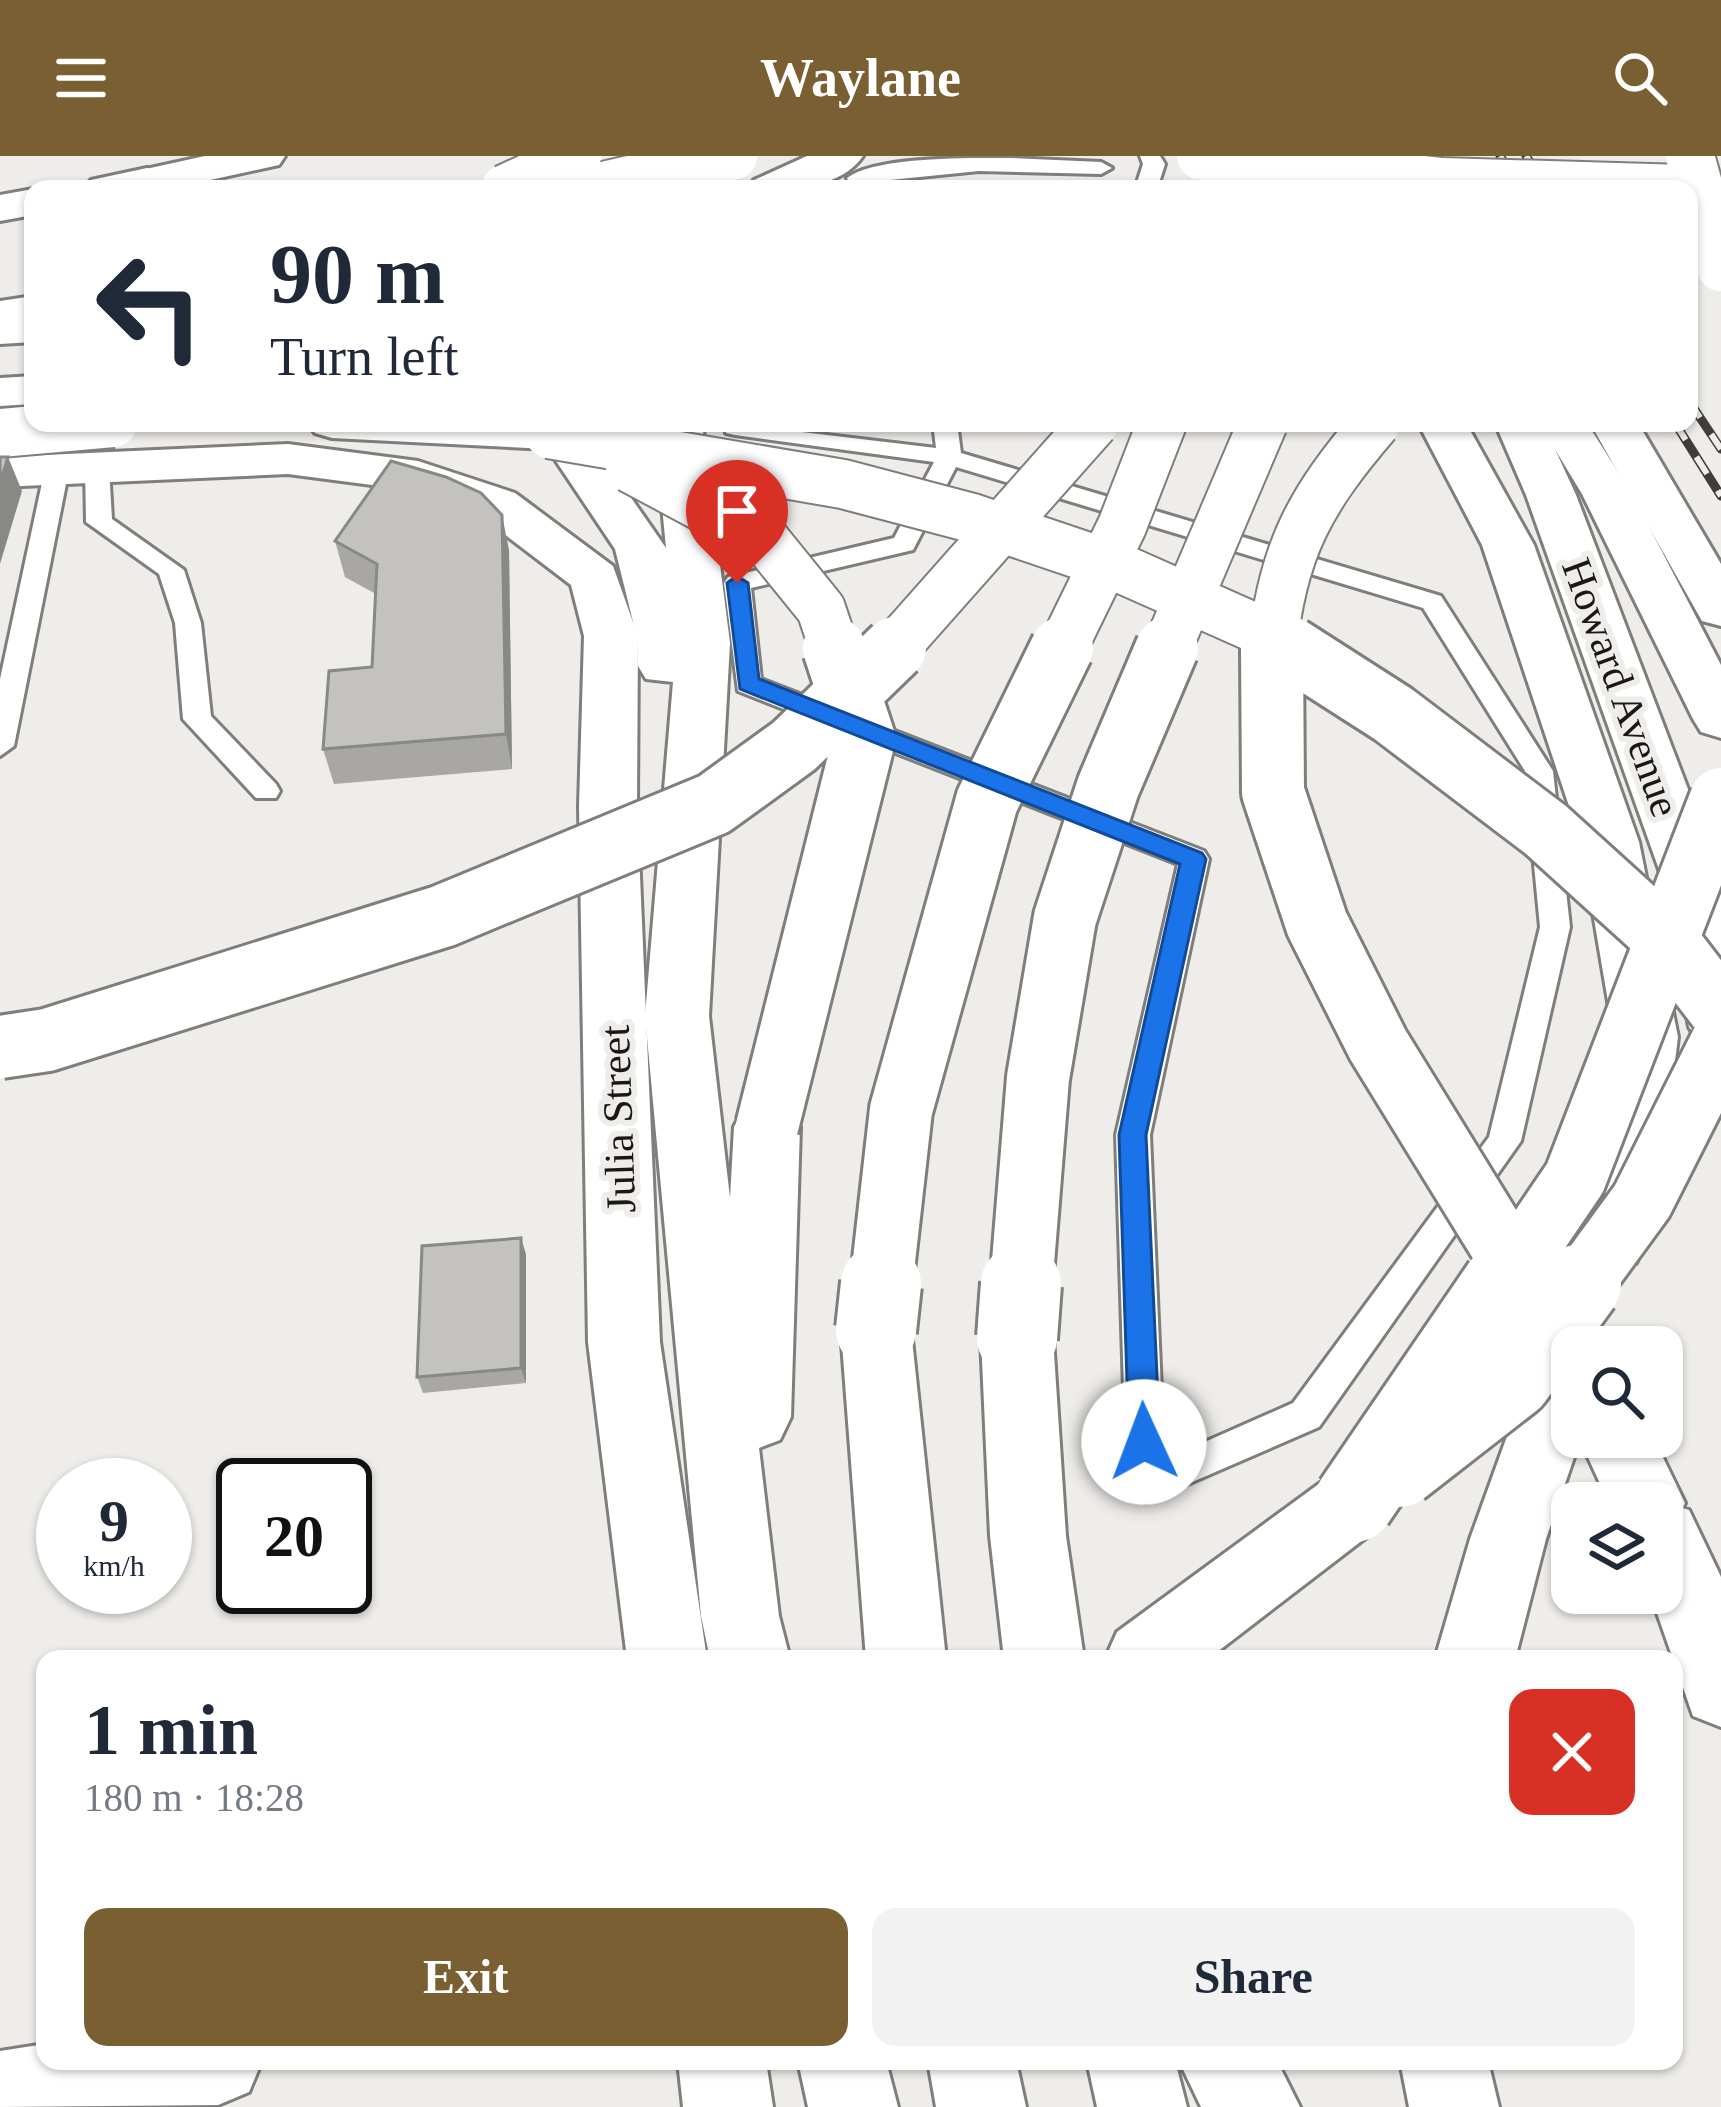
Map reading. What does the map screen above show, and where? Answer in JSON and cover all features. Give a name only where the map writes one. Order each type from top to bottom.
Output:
[{"type":"main road","points":[[159,180],[264,156]]},
{"type":"main road","points":[[505,156],[568,175],[733,156]]},
{"type":"main road","points":[[789,180],[842,156]]},
{"type":"main road","points":[[1201,156],[1382,180]]},
{"type":"main road","points":[[1352,156],[1371,180]]},
{"type":"main road","points":[[1420,156],[1439,167],[1448,180]]},
{"type":"main road","points":[[1698,219],[1703,258]]},
{"type":"main road","points":[[555,432],[641,550],[665,642],[665,774],[686,885]]},
{"type":"main road","points":[[560,432],[663,482],[766,541],[821,609],[864,739],[767,1127],[745,1638]]},
{"type":"main road","points":[[573,432],[843,484],[972,518],[1120,568],[1271,635],[1393,714],[1546,830],[1664,938],[1721,1011]]},
{"type":"main road","points":[[707,432],[703,643],[677,1016],[745,1638]]},
{"type":"main road","points":[[0,1047],[47,1040],[443,916],[714,804],[794,746],[902,642],[1086,432]]},
{"type":"main road","points":[[905,1650],[876,1330],[901,1109],[987,801],[1122,526],[1159,432]]},
{"type":"main road","points":[[1043,1650],[1028,1536],[1017,1338],[1038,1078],[1065,918],[1124,747],[1259,432]]},
{"type":"main road","points":[[1368,432],[1336,470],[1294,541],[1276,609],[1269,684],[1273,792],[1317,925],[1378,1045],[1552,1326]]},
{"type":"main road","points":[[1447,432],[1508,545],[1610,842],[1646,1037],[1622,1214],[1582,1326]]},
{"type":"main road","name":"Howard Avenue","points":[[1523,432],[1551,495],[1693,878],[1721,1027]]},
{"type":"main road","points":[[1568,432],[1606,494],[1721,719]]},
{"type":"main road","points":[[1619,432],[1721,609]]},
{"type":"main road","points":[[0,434],[93,446]]},
{"type":"main road","points":[[0,472],[93,446]]},
{"type":"main road","name":"Julia Street","points":[[93,446],[288,459],[418,476],[497,504],[595,578],[611,636],[608,806],[623,1342],[666,1650]]},
{"type":"main road","points":[[1354,1502],[1575,1178],[1721,799]]},
{"type":"main road","points":[[1157,1650],[1512,1379],[1642,1201],[1721,1044]]},
{"type":"main road","points":[[1477,1650],[1508,1539],[1551,1417]]},
{"type":"main road","points":[[1683,1579],[1721,1688]]},
{"type":"main road","points":[[0,2096],[162,2070]]},
{"type":"main road","points":[[723,2070],[728,2107]]},
{"type":"main road","points":[[844,2070],[853,2107]]},
{"type":"main road","points":[[974,2070],[981,2107]]},
{"type":"main road","points":[[1133,2070],[1142,2107]]},
{"type":"main road","points":[[1229,2070],[1255,2107]]},
{"type":"main road","points":[[1446,2070],[1454,2107]]},
{"type":"lane","points":[[677,180],[721,156]]},
{"type":"lane","points":[[859,180],[916,167],[1053,164],[1101,168]]},
{"type":"lane","points":[[752,432],[949,458],[1432,602],[1539,771],[1556,927],[1504,1141],[1306,1415],[1146,1485],[1132,1135],[1194,859],[748,684],[737,583],[904,544],[949,458],[946,432]]},
{"type":"lane","points":[[0,746],[93,446]]},
{"type":"lane","points":[[93,446],[98,522],[171,570],[188,623],[197,719],[266,791]]},
{"type":"building","points":[[0,457],[8,457],[0,483]]},
{"type":"building","points":[[391,461],[481,493],[502,515],[506,734],[323,749],[329,671],[372,667],[377,564],[335,541]]},
{"type":"building","points":[[521,1238],[521,1368],[417,1377],[422,1246]]},
{"type":"railway","points":[[1500,156],[1516,180]]},
{"type":"railway","points":[[1526,156],[1542,180]]},
{"type":"railway","points":[[1698,414],[1721,449]]},
{"type":"railway","points":[[1681,432],[1721,496]]},
{"type":"route","points":[[737,583],[748,684],[1194,859],[1132,1135],[1144,1442]]}]
